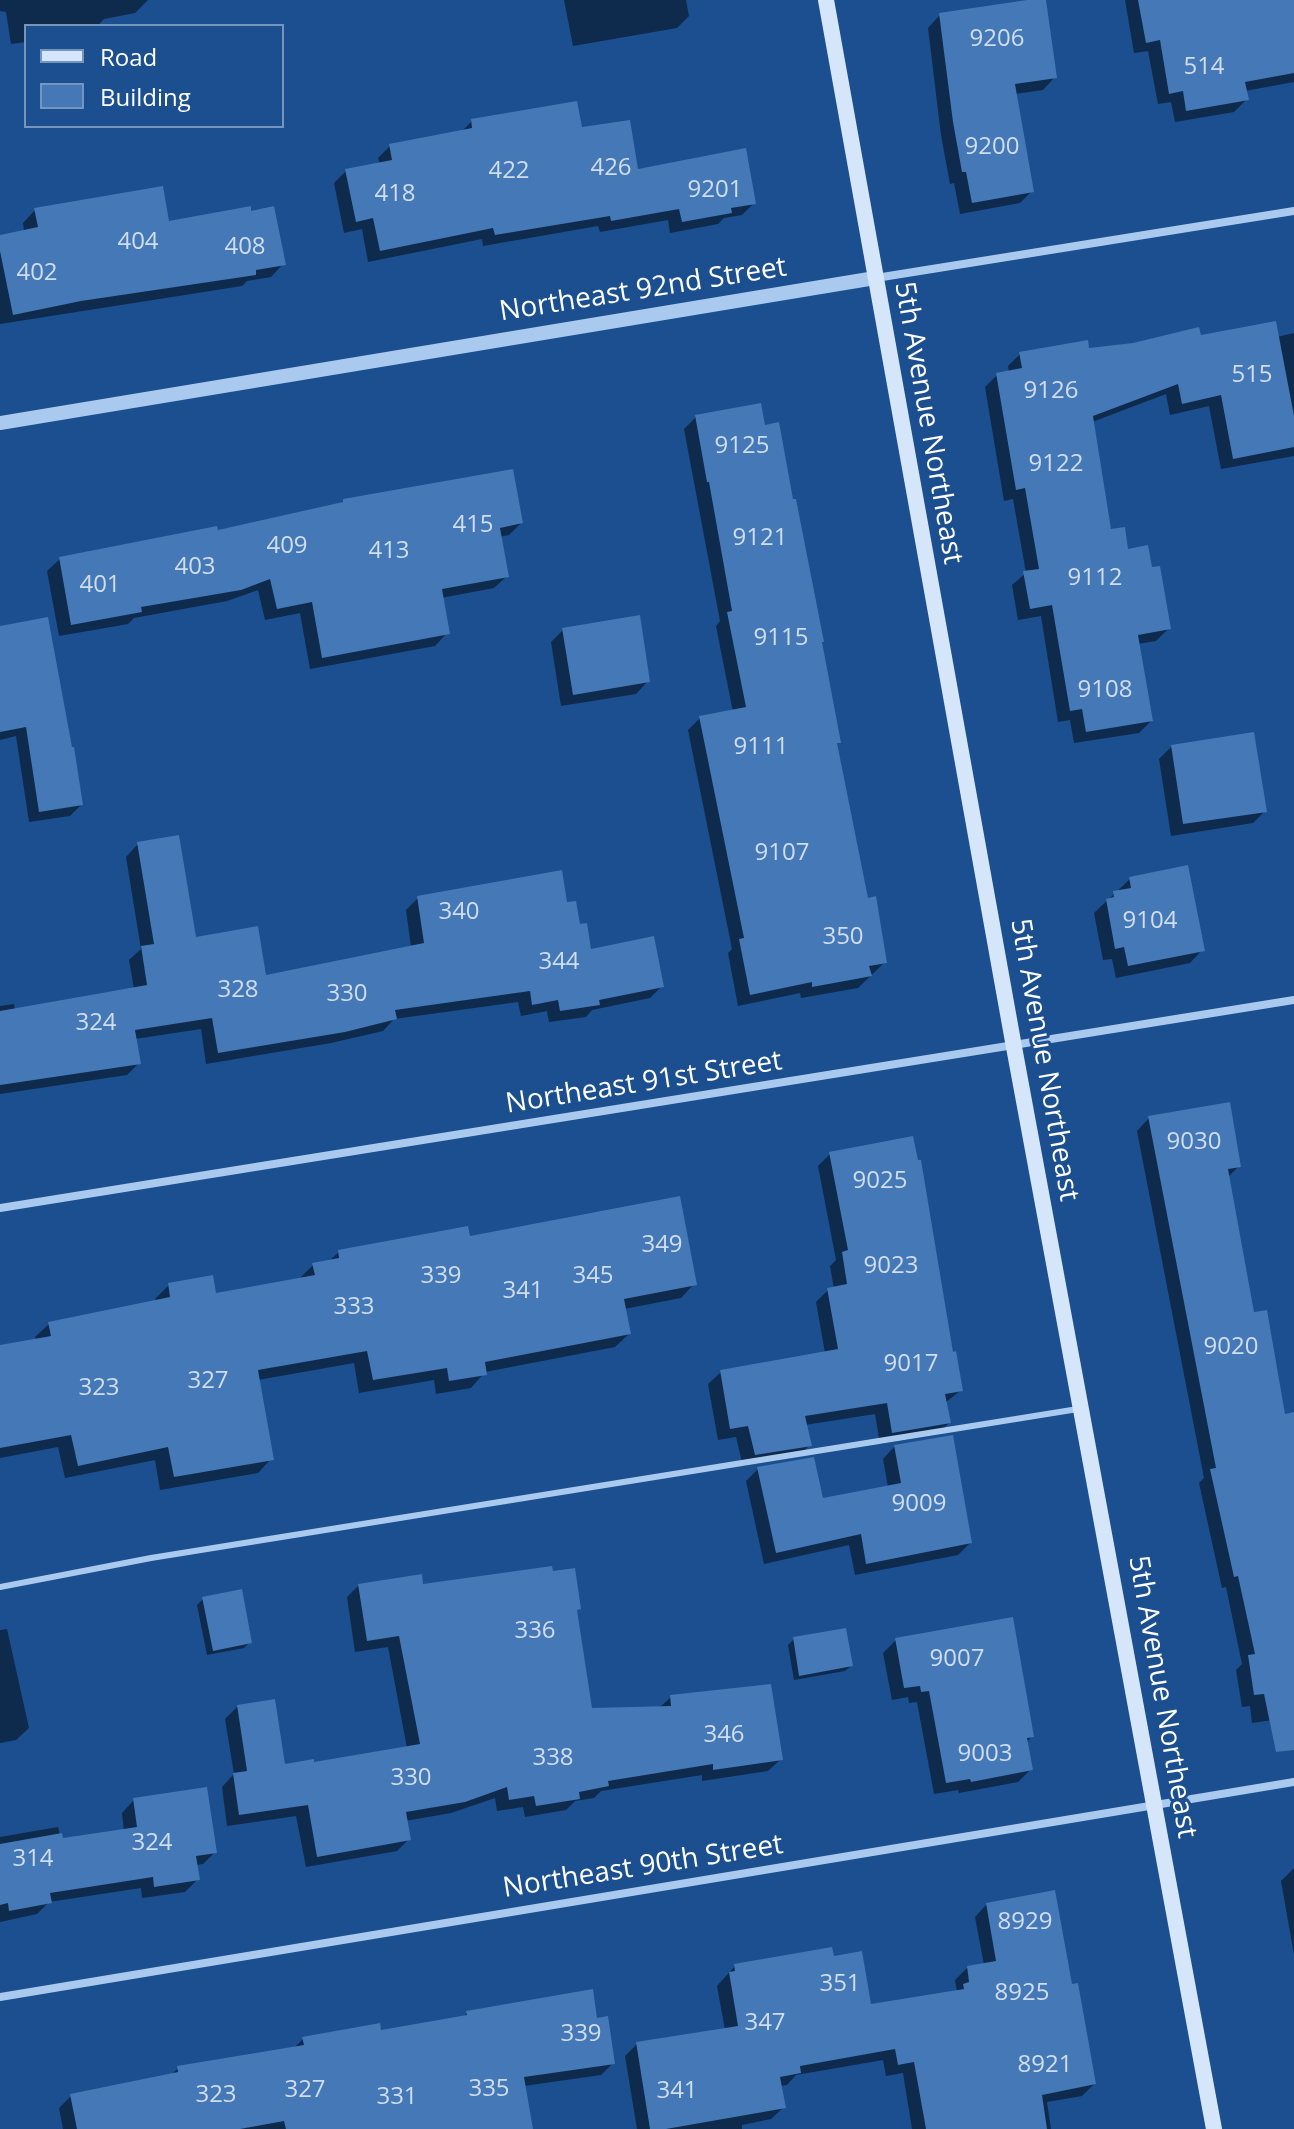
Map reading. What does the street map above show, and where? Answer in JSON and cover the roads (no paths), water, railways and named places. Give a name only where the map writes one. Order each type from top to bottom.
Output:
[{"type":"main road","name":"5th Avenue Northeast","points":[[826,0],[1014,1047],[1214,2129]]},
{"type":"street","name":"Northeast 92nd Street","points":[[0,423],[1294,211]]},
{"type":"street","name":"Northeast 91st Street","points":[[0,1208],[1294,1000]]},
{"type":"street","name":"Northeast 90th Street","points":[[0,1997],[1294,1782]]},
{"type":"lane","points":[[0,1587],[151,1558],[1082,1409]]}]
